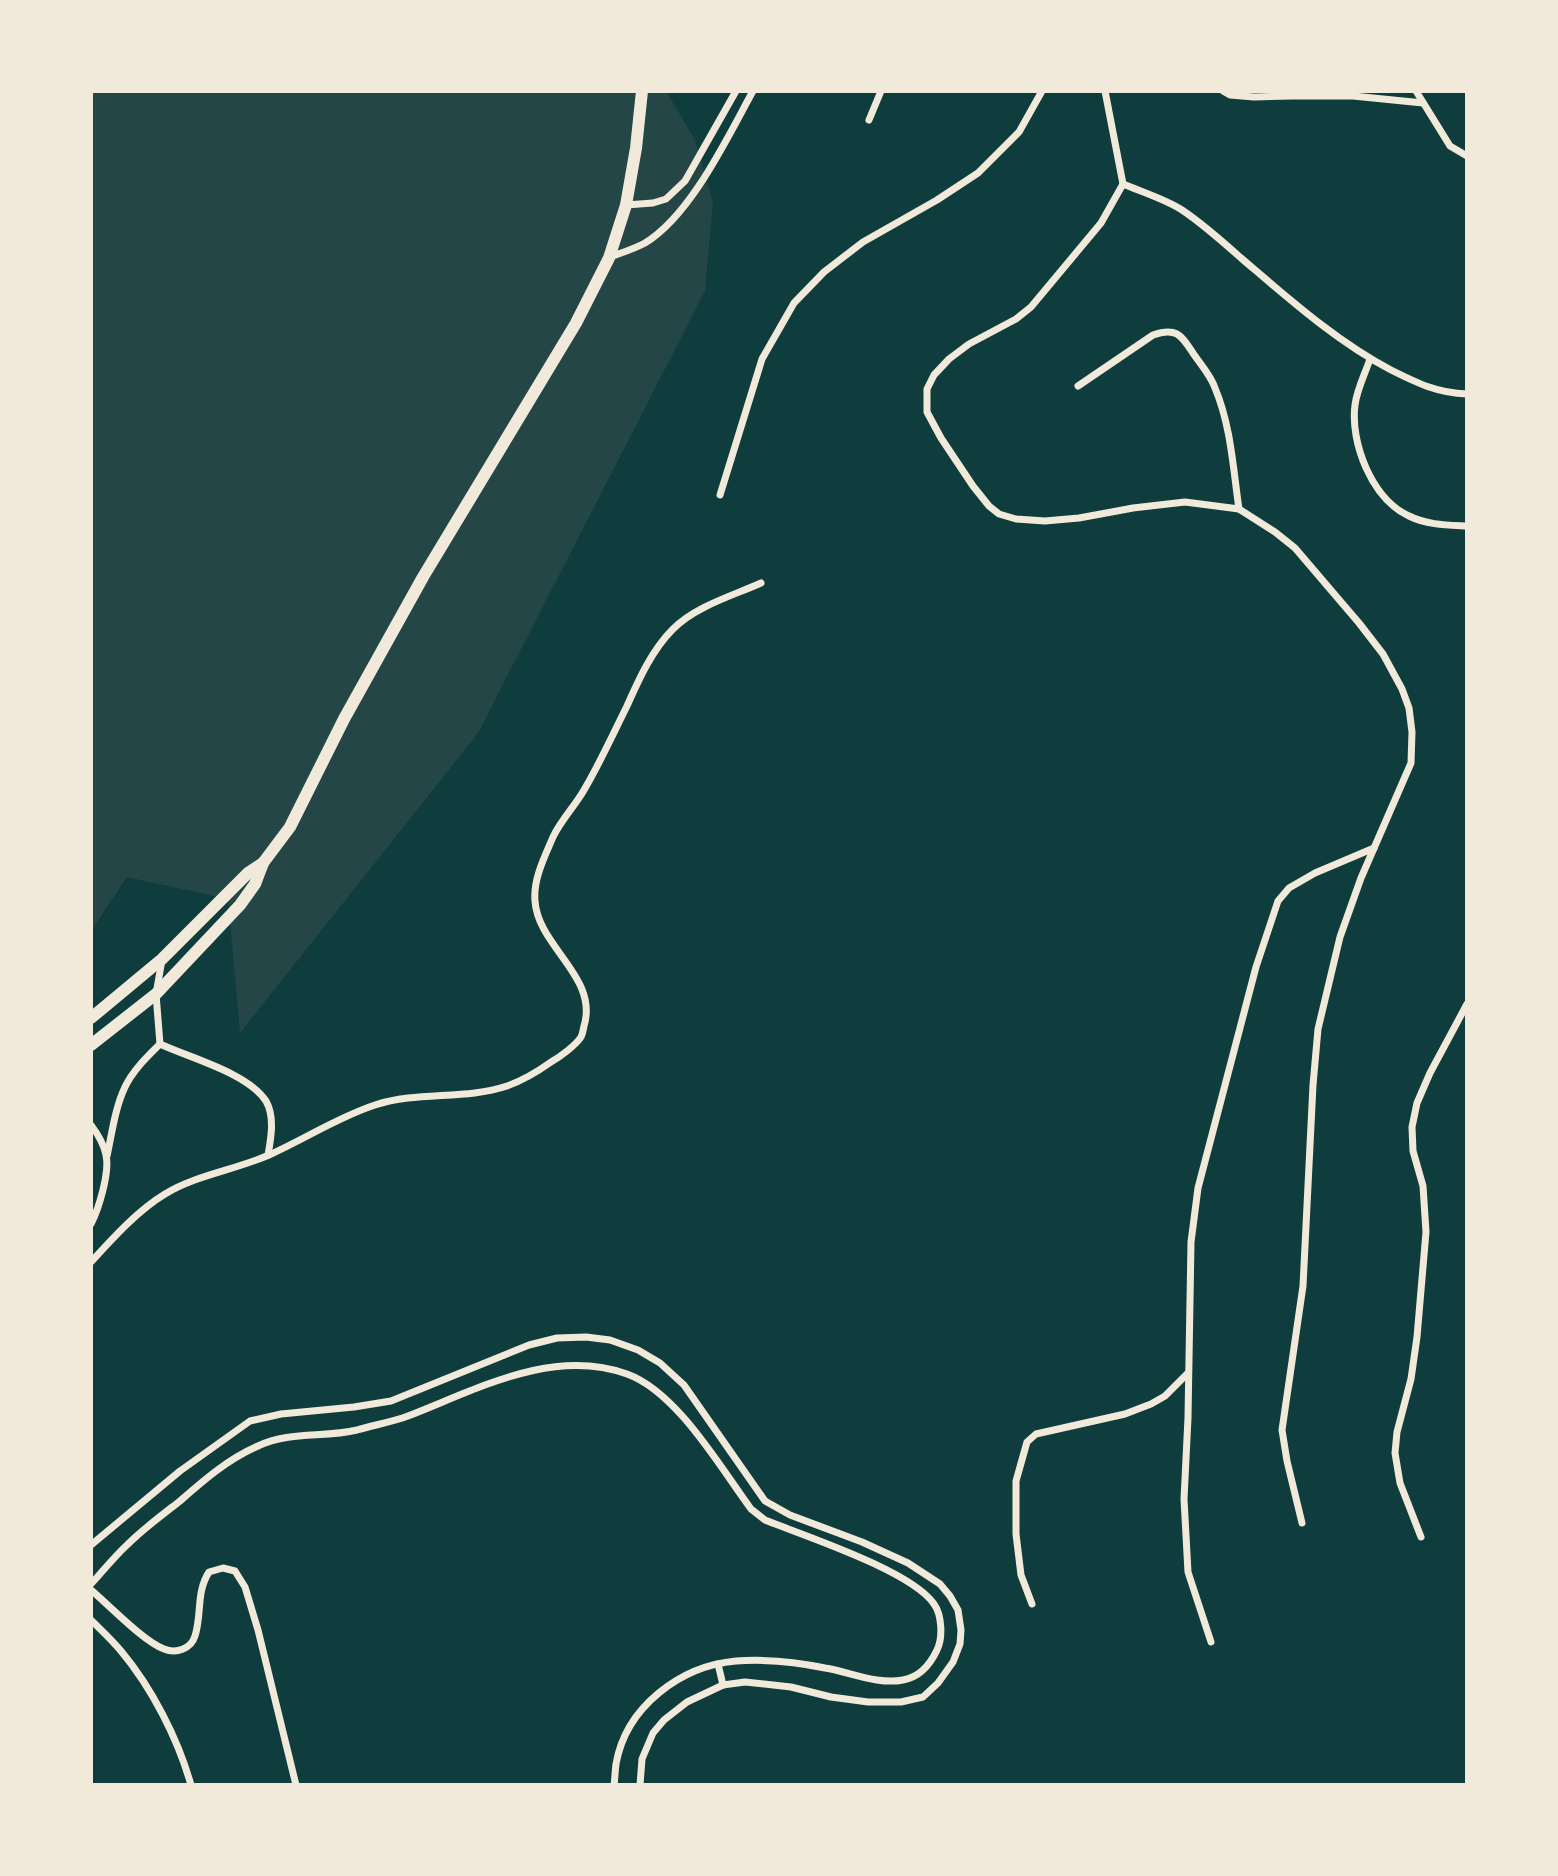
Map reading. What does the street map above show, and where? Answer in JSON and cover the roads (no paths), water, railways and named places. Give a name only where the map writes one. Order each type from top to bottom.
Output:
[{"type":"main road","points":[[91,1045],[156,994],[240,905],[255,884],[263,863],[290,827],[344,719],[423,577],[563,345],[609,258],[626,205],[642,91]]},
{"type":"main road","points":[[91,1018],[162,959],[248,873],[263,863]]},
{"type":"street","points":[[626,205],[653,203],[666,198],[685,181],[736,91]]},
{"type":"street","points":[[609,258],[643,244],[660,232],[695,192],[752,91]]},
{"type":"street","points":[[869,120],[881,91]]},
{"type":"street","points":[[720,495],[762,359],[794,303],[824,272],[863,242],[978,173],[1019,131],[1042,91]]},
{"type":"street","points":[[1105,91],[1123,184],[1101,223],[1031,307],[1016,319],[969,344],[934,375],[927,389],[927,412],[973,486],[999,514],[1016,519],[1045,521],[1185,502],[1238,509],[1295,548],[1383,654],[1409,708],[1412,732],[1411,763],[1361,878],[1340,937],[1318,1029],[1303,1286],[1282,1430],[1302,1523]]},
{"type":"street","points":[[1223,91],[1254,97],[1353,96],[1423,103]]},
{"type":"street","points":[[1416,91],[1450,146],[1467,156]]},
{"type":"street","points":[[1123,184],[1181,209],[1280,291],[1370,359],[1429,388],[1467,394]]},
{"type":"street","points":[[1078,386],[1153,335],[1166,330],[1184,338],[1214,385],[1227,424],[1238,509]]},
{"type":"street","points":[[1370,359],[1355,403],[1354,423],[1362,458],[1376,485],[1389,502],[1406,515],[1425,522],[1467,526]]},
{"type":"street","points":[[91,1262],[142,1211],[166,1194],[195,1180],[268,1155],[336,1120],[374,1105],[420,1096],[479,1092],[506,1086],[529,1077],[560,1056],[581,1037],[587,1017],[586,1002],[575,975],[550,942],[537,915],[534,898],[544,857],[555,832],[589,782],[652,656],[673,628],[701,609],[761,583]]},
{"type":"street","points":[[1211,1642],[1188,1572],[1184,1499],[1191,1242],[1198,1188],[1256,967],[1278,901],[1289,888],[1315,873],[1374,848]]},
{"type":"street","points":[[91,1224],[99,1207],[115,1118],[125,1086],[142,1062],[160,1044],[156,994],[162,959]]},
{"type":"street","points":[[1421,1537],[1400,1483],[1395,1453],[1397,1432],[1411,1380],[1426,1232],[1423,1186],[1413,1151],[1412,1127],[1417,1103],[1467,1004]]},
{"type":"street","points":[[160,1044],[226,1071],[244,1081],[266,1102],[272,1131],[268,1155]]},
{"type":"street","points":[[91,1125],[107,1156]]},
{"type":"street","points":[[91,1545],[180,1471],[250,1421],[281,1414],[391,1401],[529,1345],[557,1338],[610,1340],[638,1350],[660,1363],[684,1385],[765,1501],[790,1515],[862,1542],[908,1563],[940,1584],[958,1610],[961,1630],[960,1644],[953,1662],[939,1683],[923,1697],[901,1702],[868,1702],[745,1682],[723,1685],[687,1702],[653,1733],[642,1759],[640,1785]]},
{"type":"street","points":[[91,1584],[126,1546],[217,1469],[259,1445],[295,1435],[352,1431],[405,1417],[490,1383],[540,1369],[575,1366],[626,1374],[648,1384],[688,1422],[751,1509],[765,1520],[894,1574],[921,1591],[935,1605],[940,1621],[940,1645],[930,1664],[915,1677],[901,1681],[873,1679],[825,1668],[769,1661],[736,1661],[688,1674],[662,1689],[641,1709],[622,1742],[614,1785]]},
{"type":"street","points":[[1032,1604],[1021,1575],[1016,1534],[1016,1481],[1027,1442],[1036,1434],[1125,1414],[1151,1404],[1165,1396],[1189,1373]]},
{"type":"street","points":[[91,1590],[148,1639],[164,1649],[177,1651],[190,1645],[195,1636],[200,1612],[201,1584],[209,1572],[223,1568],[235,1571],[245,1587],[258,1630],[296,1785]]},
{"type":"street","points":[[91,1620],[121,1652],[158,1704],[186,1767],[191,1785]]},
{"type":"street","points":[[718,1664],[723,1685]]}]
